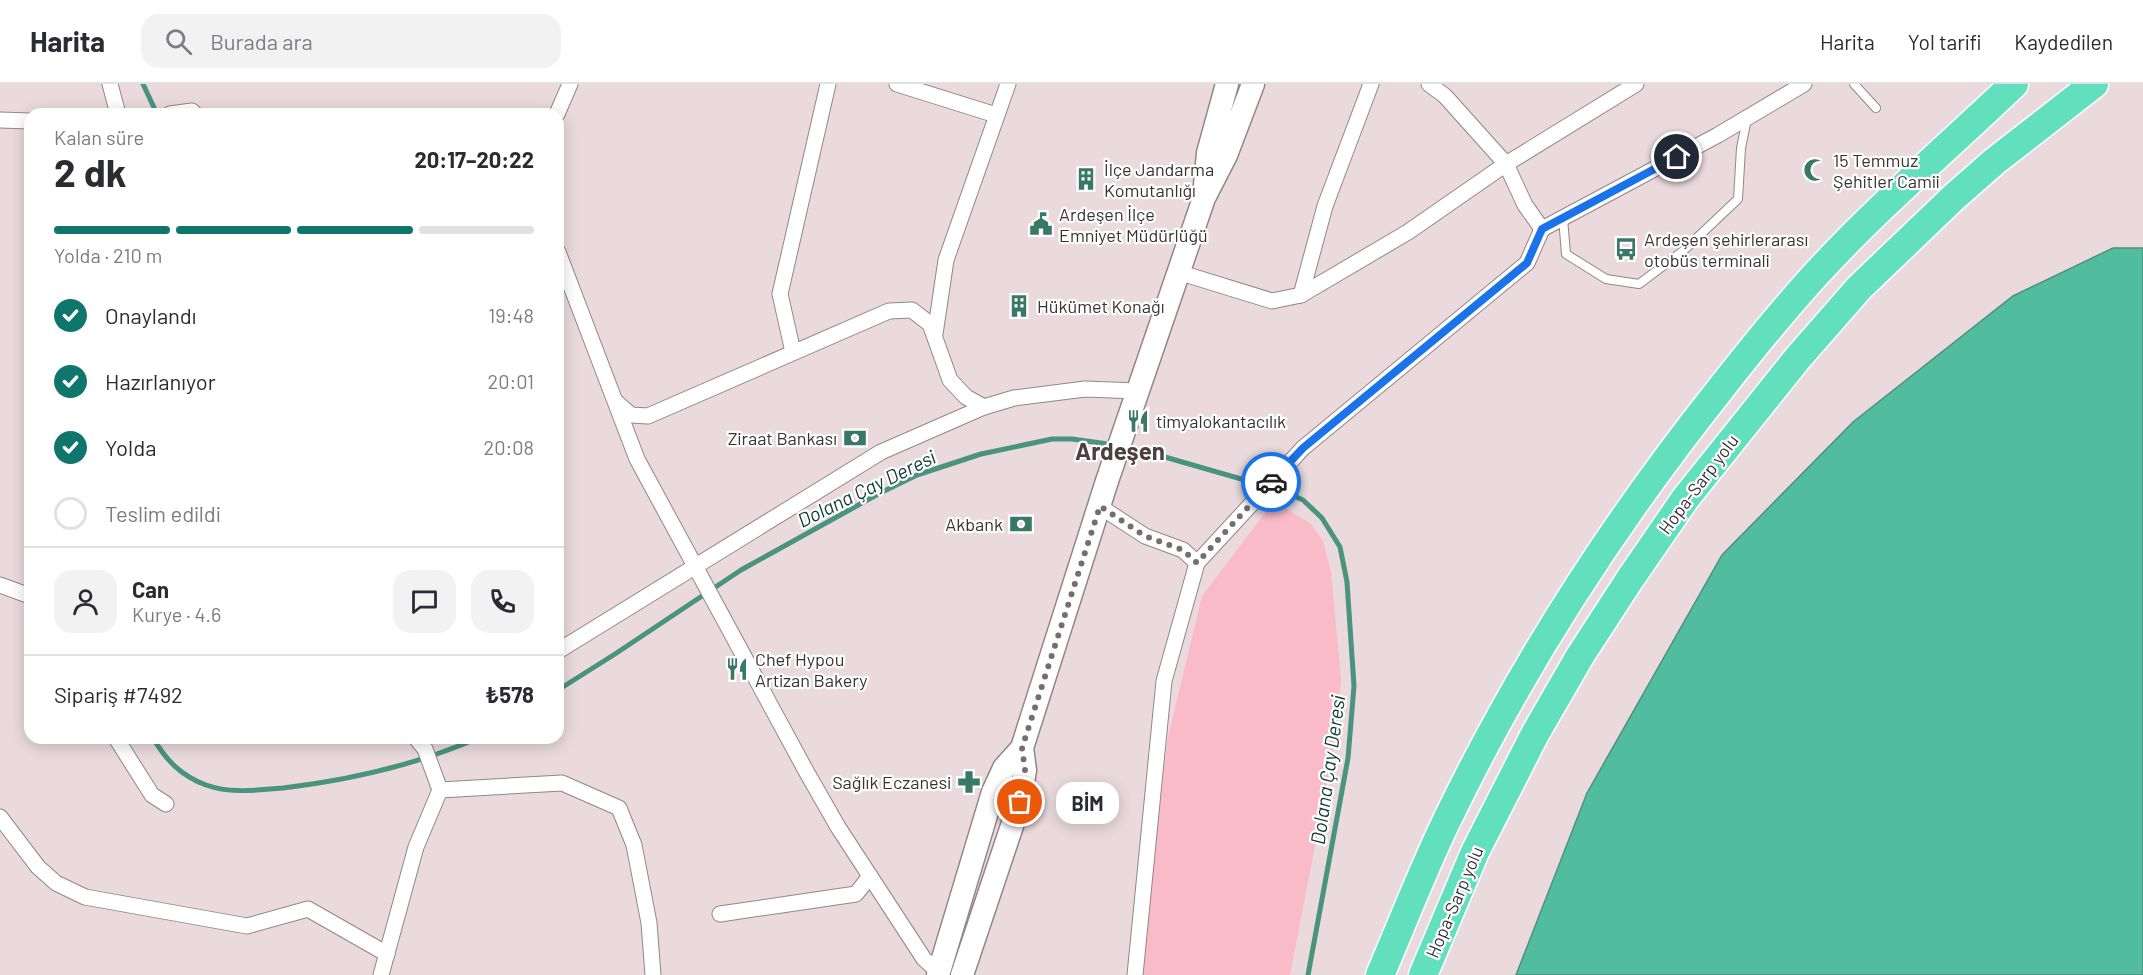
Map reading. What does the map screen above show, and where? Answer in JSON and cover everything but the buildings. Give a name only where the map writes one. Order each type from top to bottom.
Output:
[{"type":"highway","points":[[1380,975],[1445,823],[1488,739],[1545,637],[1611,535],[1686,433],[1766,332],[1817,273],[1861,227],[2014,84]]},
{"type":"highway","name":"Hopa-Sarp yolu","points":[[1423,975],[1475,852],[1535,734],[1580,656],[1685,499],[1797,359],[1859,288],[1995,161],[2094,84]]},
{"type":"main road","points":[[1204,198],[1208,153],[1227,84]]},
{"type":"main road","points":[[940,968],[993,792],[1004,768],[1022,748],[1107,481],[1178,272],[1204,198],[1226,155],[1253,84]]},
{"type":"main road","points":[[962,975],[1020,802],[1025,770],[1022,748]]},
{"type":"street","points":[[110,84],[116,108]]},
{"type":"street","points":[[560,108],[570,84]]},
{"type":"street","points":[[793,352],[780,294],[828,84]]},
{"type":"street","points":[[897,84],[996,115]]},
{"type":"street","points":[[935,334],[946,260],[1008,84]]},
{"type":"street","points":[[1301,295],[1325,206],[1371,84]]},
{"type":"street","points":[[1429,84],[1445,96],[1506,164],[1525,205],[1542,229]]},
{"type":"street","points":[[1178,272],[1272,301],[1301,295],[1408,232],[1506,164],[1636,84]]},
{"type":"street","points":[[1135,975],[1164,681],[1197,563],[1303,448],[1527,263],[1542,229],[1804,84]]},
{"type":"street","points":[[0,120],[24,121]]},
{"type":"street","points":[[564,268],[637,459],[806,771],[924,959],[933,967],[940,968]]},
{"type":"street","points":[[612,398],[631,415],[648,416],[889,311],[912,310],[930,324],[950,380],[966,397],[984,407]]},
{"type":"street","points":[[564,648],[699,571],[881,452],[984,407],[1014,398],[1085,389],[1138,391]]},
{"type":"street","points":[[1100,506],[1145,536],[1183,550],[1197,563]]},
{"type":"street","points":[[0,585],[24,594]]},
{"type":"street","points":[[120,744],[152,795],[166,804]]},
{"type":"street","points":[[381,975],[416,847],[440,790],[420,744]]},
{"type":"street","points":[[440,790],[562,783],[619,808],[634,845],[649,922],[653,975]]},
{"type":"street","points":[[0,817],[38,867],[56,883],[86,897],[247,926],[308,909],[387,954]]},
{"type":"street","points":[[720,914],[856,894],[870,876]]},
{"type":"lane","points":[[1854,84],[1876,108]]},
{"type":"lane","points":[[1563,218],[1566,254],[1606,279],[1639,284],[1683,251],[1738,199],[1741,148],[1747,117]]},
{"type":"shaded area","points":[[2113,248],[2143,248],[2143,975],[1516,975],[1587,793],[1722,555],[1853,422],[2013,296]]},
{"type":"shaded area","points":[[1274,501],[1311,524],[1323,541],[1331,572],[1341,679],[1335,743],[1290,975],[1138,975],[1168,737],[1202,596]]},
{"type":"waterway","name":"Dolana Çay Deresi","points":[[143,84],[154,108]]},
{"type":"waterway","name":"Dolana Çay Deresi","points":[[564,686],[741,570],[917,475],[981,454],[1052,439],[1072,439],[1115,445]]},
{"type":"waterway","name":"Dolana Çay Deresi","points":[[1124,447],[1283,491],[1303,500],[1322,518],[1340,547],[1347,582],[1354,686],[1348,758],[1308,975]]},
{"type":"waterway","name":"Dolana Çay Deresi","points":[[157,744],[169,760],[189,777],[215,788],[245,791],[283,788],[358,776],[407,764],[464,744]]},
{"type":"way so far","points":[[1020,802],[1025,770],[1022,748],[1100,506],[1145,536],[1183,550],[1197,563],[1271,482]]},
{"type":"place","name":"15 Temmuz Şehitler Camii","points":[[1815,170]]},
{"type":"place","name":"İlçe Jandarma Komutanlığı","points":[[1086,179]]},
{"type":"place","name":"Ardeşen İlçe Emniyet Müdürlüğü","points":[[1041,224]]},
{"type":"place","name":"Ardeşen şehirlerarası otobüs terminali","points":[[1626,249]]},
{"type":"place","name":"Hükümet Konağı","points":[[1019,306]]},
{"type":"place","name":"timyalokantacılık","points":[[1138,421]]},
{"type":"place","name":"Ziraat Bankası","points":[[855,438]]},
{"type":"place","name":"Akbank","points":[[1021,524]]},
{"type":"place","name":"Chef Hypou Artizan Bakery","points":[[737,669]]},
{"type":"place","name":"Sağlık Eczanesi","points":[[969,782]]},
{"type":"place","name":"BİM","points":[[1020,802]]},
{"type":"district","name":"Ardeşen","points":[[1120,450]]},
{"type":"route","points":[[1271,482],[1303,448],[1527,263],[1542,229],[1677,157]]}]
